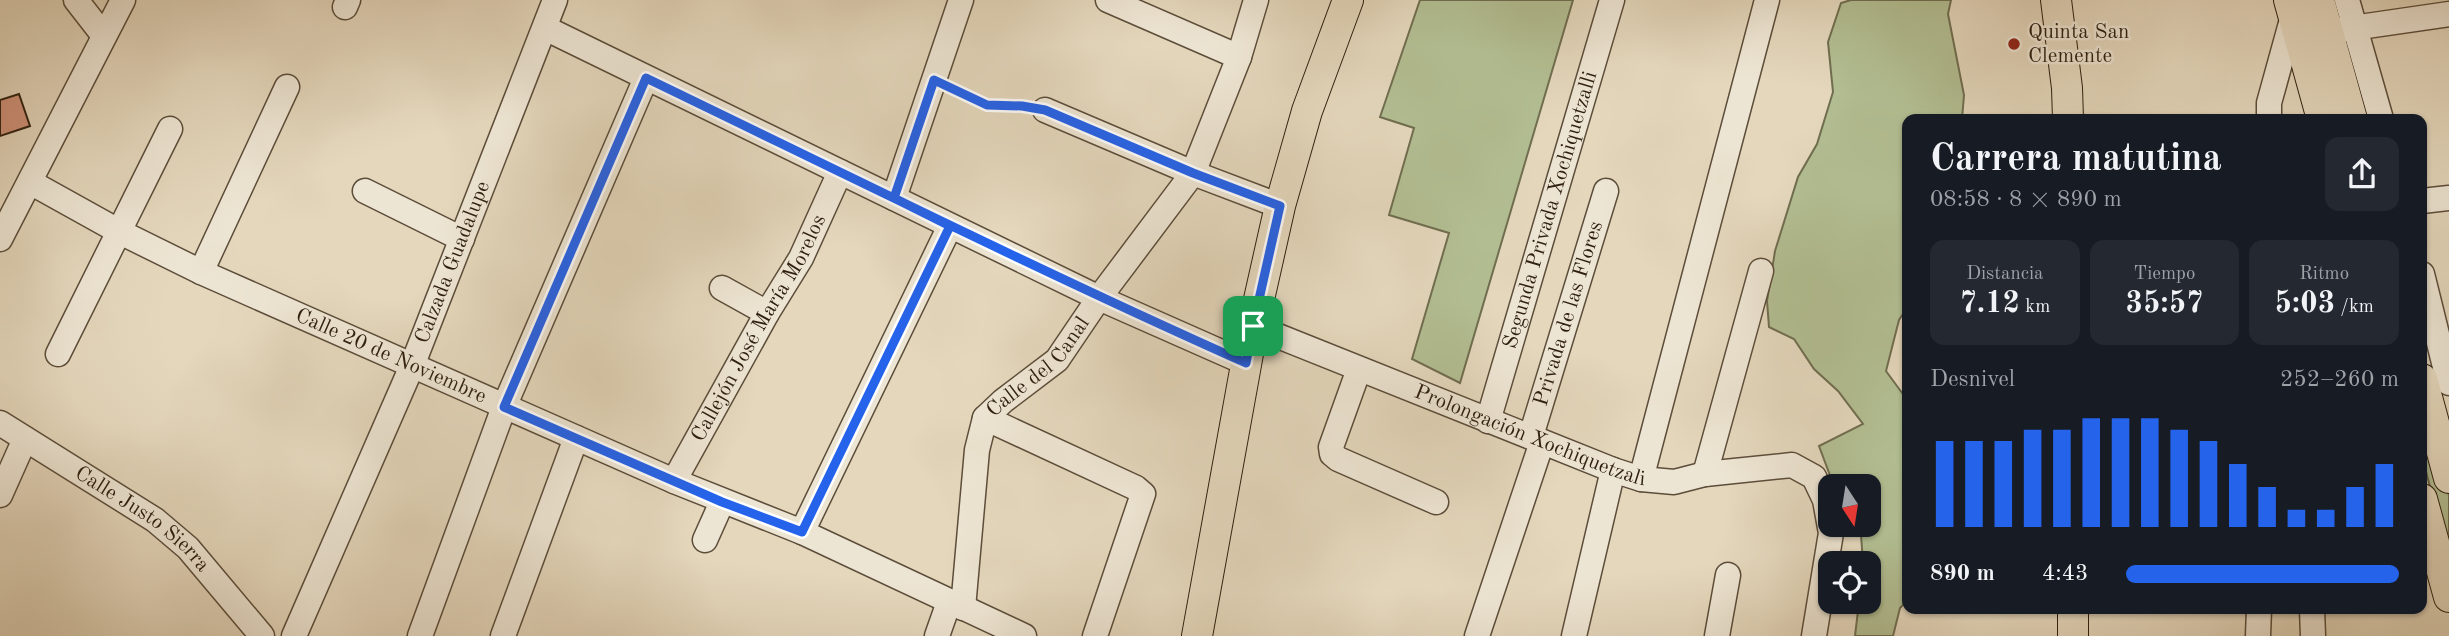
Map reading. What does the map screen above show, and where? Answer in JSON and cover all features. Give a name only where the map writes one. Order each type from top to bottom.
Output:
[{"type":"main road","points":[[1197,636],[1253,326],[1280,206],[1307,111],[1348,0]]},
{"type":"main road","points":[[2056,0],[2068,114]]},
{"type":"main road","points":[[2074,0],[2083,114]]},
{"type":"main road","points":[[2319,0],[2341,29],[2351,114]]},
{"type":"main road","points":[[2291,8],[2321,114]]},
{"type":"main road","points":[[2438,380],[2449,478]]},
{"type":"main road","points":[[2427,512],[2442,549],[2449,597]]},
{"type":"main road","points":[[2058,636],[2059,614]]},
{"type":"main road","points":[[2073,614],[2073,636]]},
{"type":"street","points":[[76,0],[104,36]]},
{"type":"street","points":[[0,239],[123,0]]},
{"type":"street","name":"Calzada Guadalupe","points":[[294,636],[412,366],[555,0]]},
{"type":"street","points":[[894,198],[961,0]]},
{"type":"street","points":[[1108,0],[1239,57]]},
{"type":"street","name":"Calle del Canal","points":[[937,636],[956,605],[977,450],[985,418],[1057,360],[1099,298],[1193,173],[1239,57],[1256,0]]},
{"type":"street","name":"Segunda Privada Xochiquetzalli","points":[[1488,421],[1612,0]]},
{"type":"street","points":[[1641,479],[1767,0]]},
{"type":"street","points":[[2347,0],[2341,29],[2379,114]]},
{"type":"street","points":[[2269,114],[2269,103],[2291,8]]},
{"type":"street","points":[[2341,29],[2449,14]]},
{"type":"street","points":[[545,28],[1099,298],[1246,363]]},
{"type":"street","points":[[421,636],[504,407],[646,78]]},
{"type":"street","points":[[201,272],[287,87]]},
{"type":"street","points":[[1045,110],[1193,173],[1280,206]]},
{"type":"street","points":[[58,354],[170,129]]},
{"type":"street","name":"Callejón José María Morelos","points":[[674,481],[767,313],[801,258],[840,172]]},
{"type":"street","name":"Calle 20 de Noviembre","points":[[30,182],[120,232],[201,272],[722,502],[802,532],[1024,636]]},
{"type":"street","points":[[365,191],[462,239]]},
{"type":"street","name":"Privada de las Flores","points":[[1477,636],[1537,439],[1605,191]]},
{"type":"street","points":[[2427,200],[2449,198]]},
{"type":"street","points":[[802,532],[950,226]]},
{"type":"street","points":[[1705,474],[1761,271]]},
{"type":"street","points":[[722,288],[767,313]]},
{"type":"street","points":[[2427,307],[2438,380]]},
{"type":"street","name":"Prolongación Xochiquetzali","points":[[1253,326],[1488,421],[1641,479],[1674,482],[1705,474],[1792,465],[1814,477],[1825,500],[1831,533],[1814,636]]},
{"type":"street","points":[[1359,369],[1332,447],[1332,454],[1436,502]]},
{"type":"street","points":[[985,418],[1136,488],[1143,494],[1095,636]]},
{"type":"street","name":"Calle Justo Sierra","points":[[0,423],[155,520],[188,548],[262,636]]},
{"type":"street","points":[[503,636],[576,438]]},
{"type":"street","points":[[0,495],[25,439]]},
{"type":"street","points":[[1574,636],[1613,470]]},
{"type":"street","points":[[705,540],[722,502]]},
{"type":"street","points":[[1717,636],[1728,575]]},
{"type":"street","points":[[2258,636],[2259,614]]},
{"type":"street","points":[[2312,614],[2313,636]]},
{"type":"path","points":[[934,80],[987,105],[1045,110]]},
{"type":"green space","points":[[1420,0],[1573,0],[1460,383],[1412,359],[1449,233],[1389,215],[1414,128],[1380,117]]},
{"type":"green space","points":[[1851,0],[1951,0],[1948,14],[1964,95],[1962,114],[1902,114],[1902,316],[1886,371],[1902,393],[1902,606],[1893,636],[1855,636],[1858,614],[1881,614],[1881,551],[1862,551],[1861,537],[1881,537],[1881,474],[1830,474],[1819,446],[1863,424],[1838,391],[1814,369],[1794,339],[1769,327],[1767,301],[1775,251],[1798,177],[1817,144],[1833,92],[1828,42],[1841,3]]},
{"type":"green space","points":[[2427,410],[2449,496],[2449,560],[2427,475]]},
{"type":"building","points":[[19,94],[30,126],[0,136],[0,100]]},
{"type":"place","name":"Quinta San Clemente","points":[[2014,44]]},
{"type":"route","points":[[1253,326],[1246,363],[1099,298],[950,226],[646,78],[504,407],[722,502],[802,532],[950,226],[894,198],[934,80],[987,105],[1045,110],[1193,173],[1280,206],[1253,326]]}]
